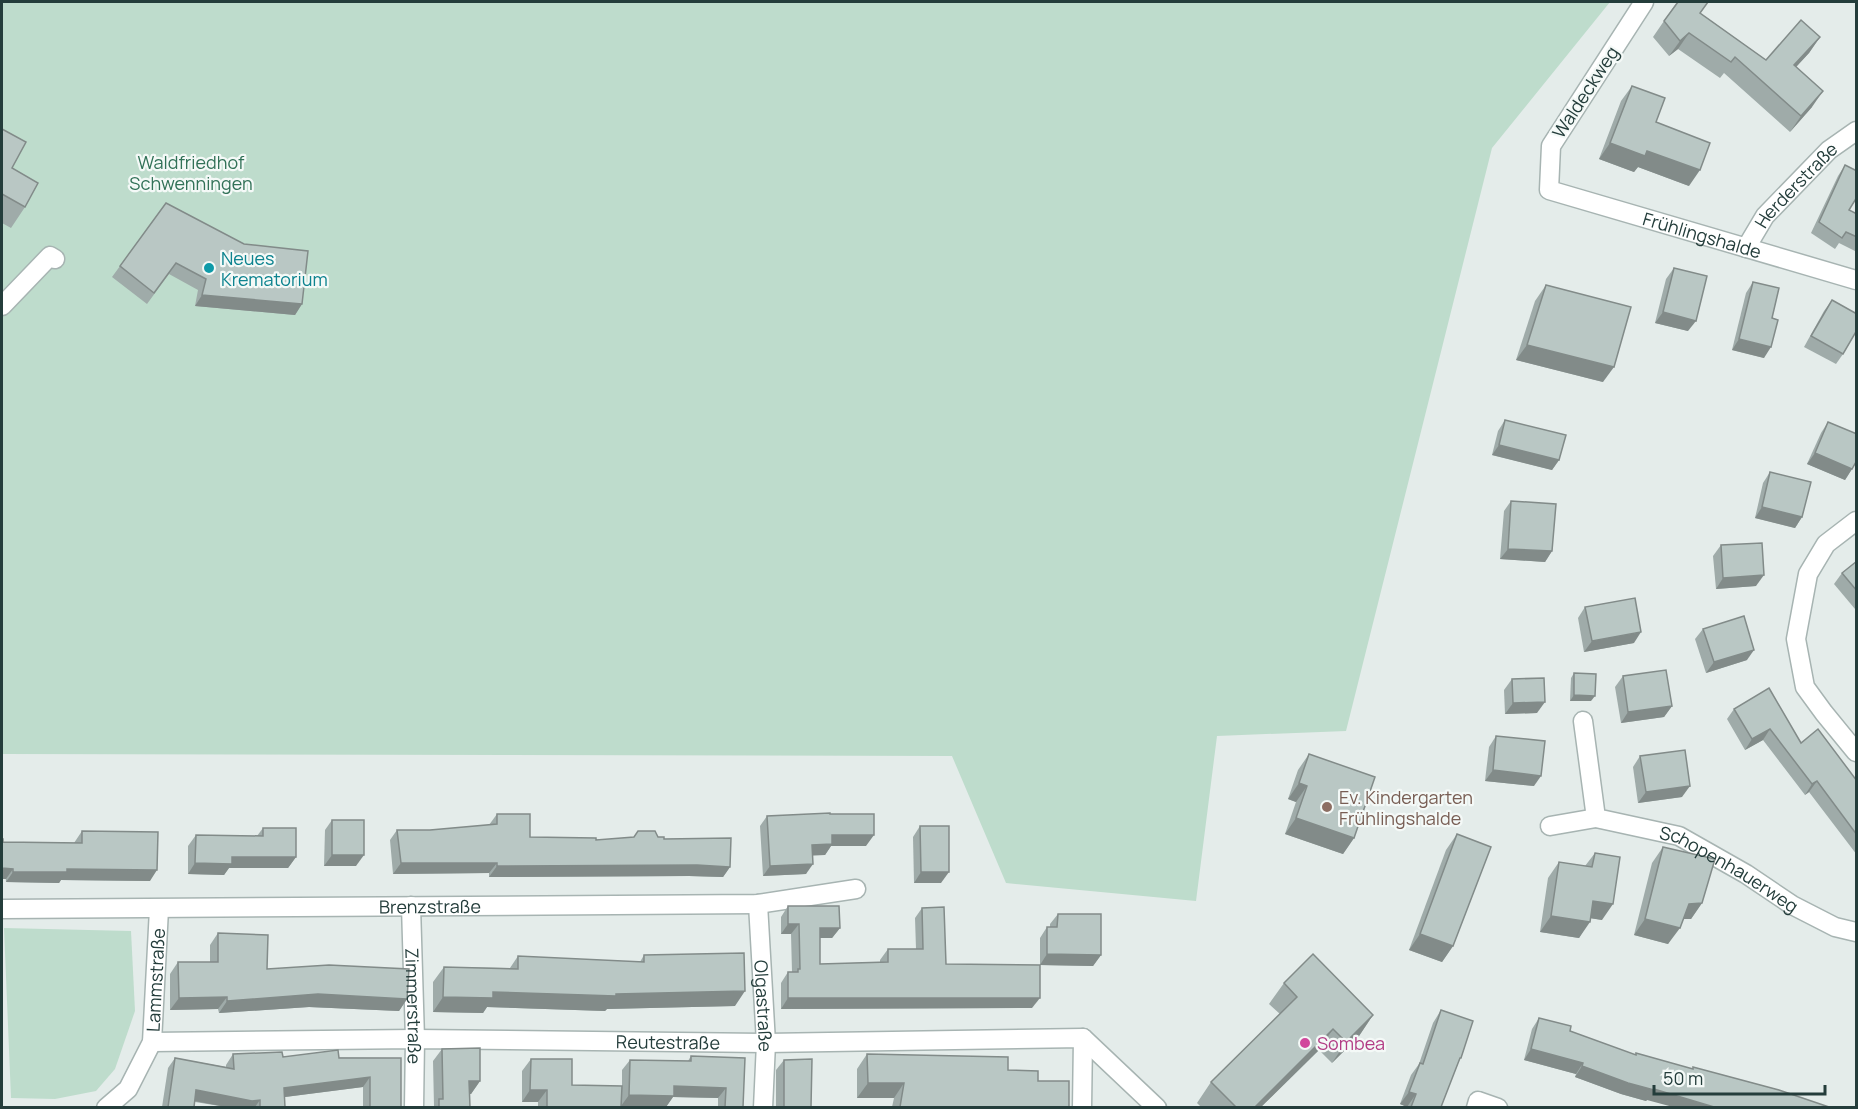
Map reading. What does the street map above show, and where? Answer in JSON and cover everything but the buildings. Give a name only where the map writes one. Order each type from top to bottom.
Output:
[{"type":"street","name":"Waldeckweg","points":[[1549,190],[1551,146],[1644,2]]},
{"type":"street","name":"Herderstraße","points":[[1746,248],[1765,216],[1829,150],[1857,131]]},
{"type":"street","name":"Frühlingshalde","points":[[1549,190],[1857,280]]},
{"type":"street","points":[[2,306],[50,256],[55,259]]},
{"type":"street","points":[[1853,745],[1824,713],[1805,687],[1796,639],[1808,574],[1826,544],[1857,521]]},
{"type":"street","points":[[1583,721],[1596,818]]},
{"type":"street","name":"Schopenhauerweg","points":[[1550,826],[1596,818],[1679,836],[1746,874],[1792,905],[1835,927],[1857,932]]},
{"type":"street","name":"Brenzstraße","points":[[2,909],[758,904],[856,889]]},
{"type":"street","name":"Olgastraße","points":[[758,904],[766,1042],[763,1107]]},
{"type":"street","name":"Zimmerstraße","points":[[411,906],[415,1039],[414,1107]]},
{"type":"street","name":"Lammstraße","points":[[106,1107],[128,1089],[152,1042],[159,909]]},
{"type":"street","points":[[1082,1107],[1083,1038]]},
{"type":"street","points":[[1083,1038],[1156,1107]]},
{"type":"street","name":"Reutestraße","points":[[152,1042],[415,1039],[766,1042],[1083,1038]]},
{"type":"street","points":[[1477,1104],[1498,1107]]},
{"type":"green space","name":"Waldfriedhof Schwenningen","points":[[2,2],[1610,2],[1492,148],[1346,731],[1217,736],[1196,901],[1006,883],[952,756],[2,754]]},
{"type":"green space","points":[[4,928],[131,931],[135,1011],[115,1069],[96,1091],[55,1099],[11,1098]]},
{"type":"place","name":"Neues Krematorium","points":[[209,268]]},
{"type":"place","name":"Ev. Kindergarten Frühlingshalde","points":[[1327,807]]},
{"type":"place","name":"Sombea","points":[[1305,1043]]}]
